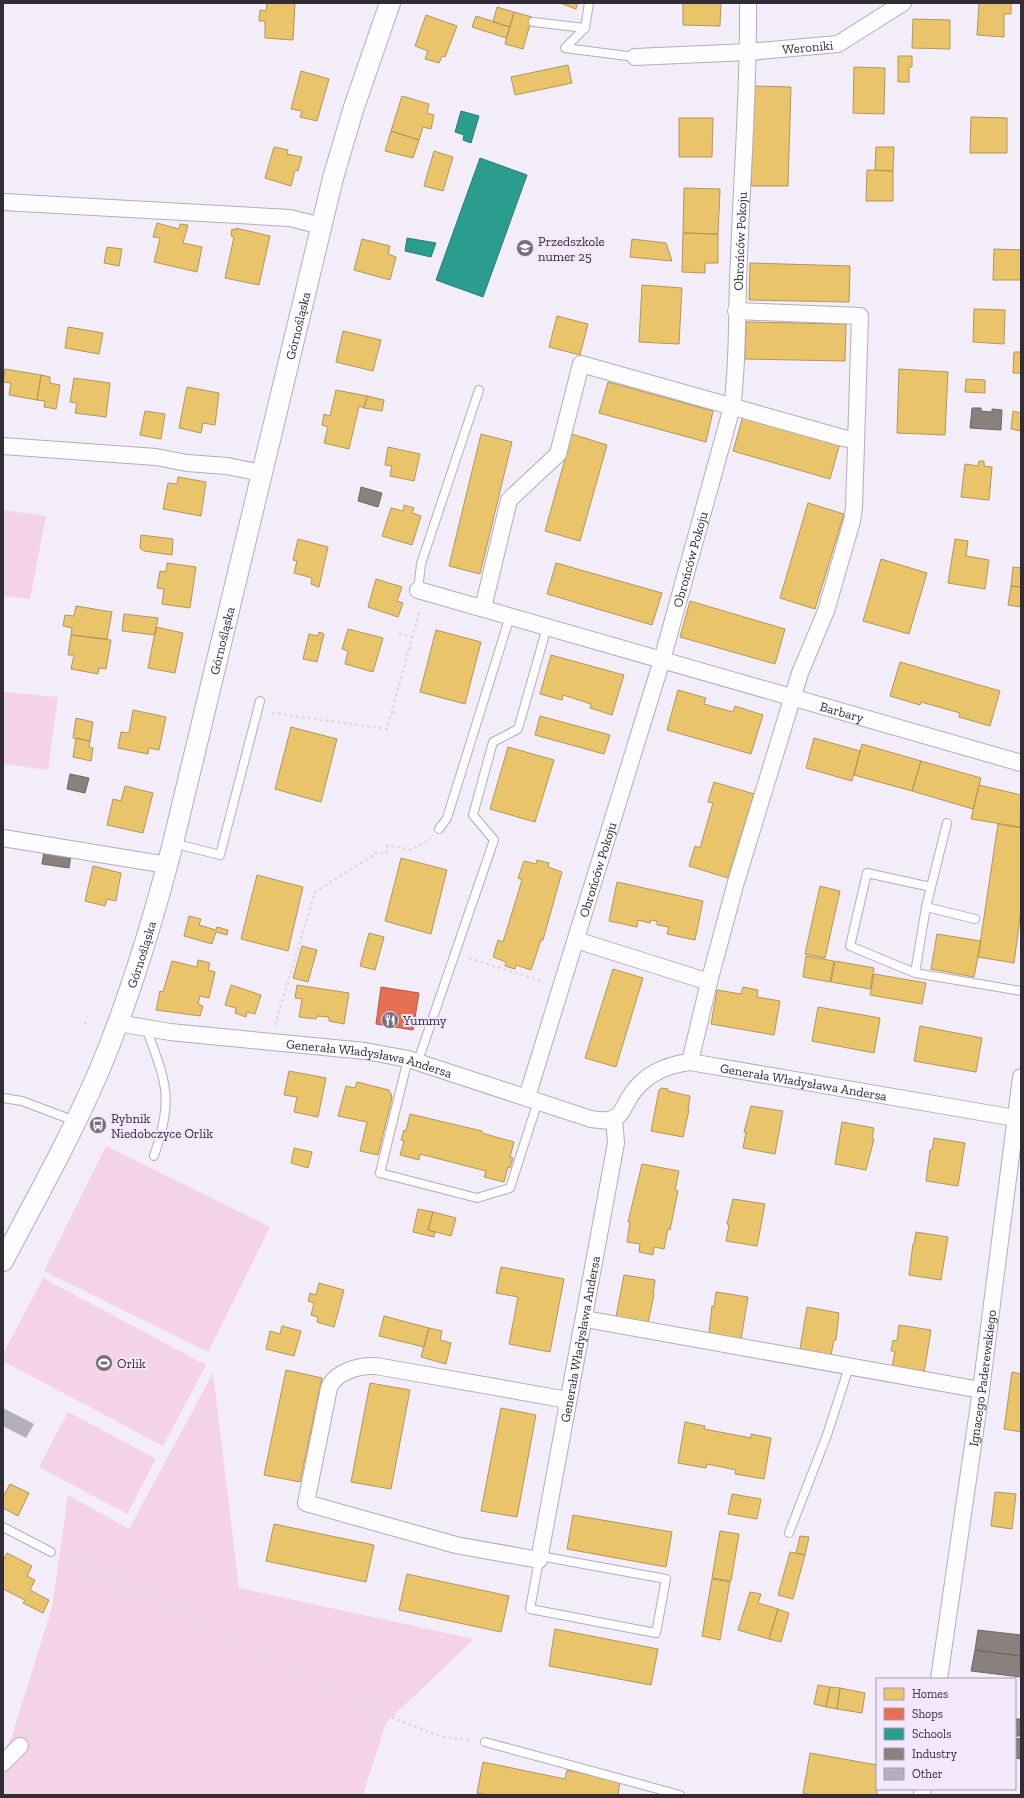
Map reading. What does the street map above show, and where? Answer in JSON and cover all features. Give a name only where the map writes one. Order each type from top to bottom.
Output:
[{"type":"street","name":"Górnośląska","points":[[3,1261],[75,1121],[98,1072],[118,1023],[148,935],[173,843],[321,226],[354,107],[390,3]]},
{"type":"street","name":"Obrońców Pokoju","points":[[532,1099],[576,940],[662,660],[732,407],[735,388],[736,311],[749,52],[748,3]]},
{"type":"street","name":"Weroniki","points":[[635,57],[749,52],[838,44],[903,3]]},
{"type":"street","points":[[3,202],[290,218],[321,226]]},
{"type":"street","points":[[690,1062],[709,982],[736,882],[800,673],[826,611],[852,521],[860,316],[736,311]]},
{"type":"street","points":[[483,608],[509,500],[558,454],[581,364],[732,407],[856,440]]},
{"type":"street","points":[[3,446],[156,457],[187,463],[227,466],[262,473]]},
{"type":"street","name":"Barbary","points":[[421,591],[1021,763]]},
{"type":"street","points":[[3,838],[167,865]]},
{"type":"street","points":[[576,940],[709,982]]},
{"type":"street","name":"Generała Władysława Andersa","points":[[118,1023],[147,1029],[365,1051],[413,1060],[591,1119],[607,1120],[614,1118],[619,1115],[635,1089],[644,1081],[670,1064],[690,1062],[1015,1118]]},
{"type":"street","name":"Ignacego Paderewskiego","points":[[939,1678],[1017,1140],[1015,1118],[1021,1077]]},
{"type":"street","name":"Generała Władysława Andersa","points":[[539,1558],[568,1400],[585,1319],[616,1143],[614,1118]]},
{"type":"street","points":[[585,1319],[981,1390]]},
{"type":"street","points":[[539,1558],[456,1545],[306,1504],[329,1388],[331,1382],[340,1375],[361,1367],[376,1366],[568,1400]]},
{"type":"street","points":[[3,1763],[20,1746]]},
{"type":"lane","points":[[589,3],[585,28],[564,48],[635,57]]},
{"type":"lane","points":[[533,22],[585,28]]},
{"type":"lane","points":[[421,591],[421,564],[479,390]]},
{"type":"lane","points":[[439,829],[447,818],[510,616]]},
{"type":"lane","points":[[532,1099],[510,1188],[477,1198],[380,1173],[413,1060],[456,954],[494,840],[473,815],[493,742],[518,729],[547,627]]},
{"type":"lane","points":[[173,843],[220,855],[260,701]]},
{"type":"lane","points":[[915,973],[926,907],[947,823]]},
{"type":"lane","points":[[931,887],[867,873],[850,946],[915,973],[1021,991]]},
{"type":"lane","points":[[926,907],[975,919]]},
{"type":"lane","points":[[147,1029],[162,1074],[165,1091],[164,1122],[154,1156]]},
{"type":"lane","points":[[3,1098],[22,1101],[75,1121]]},
{"type":"lane","points":[[789,1533],[827,1435],[849,1367]]},
{"type":"lane","points":[[3,1526],[51,1552]]},
{"type":"lane","points":[[539,1558],[666,1579],[656,1633],[530,1609],[539,1558]]},
{"type":"lane","points":[[485,1742],[680,1795]]},
{"type":"path","points":[[258,710],[387,729],[412,637],[421,591]]},
{"type":"path","points":[[399,633],[412,637]]},
{"type":"path","points":[[392,712],[396,713]]},
{"type":"path","points":[[271,1041],[315,892],[378,852],[386,854],[388,845],[411,850],[430,839],[439,829]]},
{"type":"path","points":[[456,954],[562,988]]},
{"type":"path","points":[[85,1024],[88,1017]]},
{"type":"path","points":[[51,1552],[353,1702],[442,1737],[485,1742]]},
{"type":"shaded area","points":[[3,510],[46,516],[30,599],[3,596]]},
{"type":"shaded area","points":[[3,692],[58,697],[48,770],[3,764]]},
{"type":"shaded area","points":[[106,1146],[270,1227],[208,1352],[44,1271]]},
{"type":"shaded area","name":"Orlik","points":[[43,1278],[206,1365],[163,1446],[3,1361],[3,1354]]},
{"type":"shaded area","points":[[213,1373],[239,1588],[474,1639],[386,1723],[363,1795],[3,1795],[3,1754],[12,1736],[52,1607],[68,1495],[129,1529]]},
{"type":"shaded area","points":[[68,1412],[156,1459],[127,1514],[39,1467]]},
{"type":"building: Homes","points":[[267,3],[295,3],[293,40],[265,38],[265,21],[259,21],[260,10],[266,11]]},
{"type":"building: Homes","points":[[560,3],[578,3],[576,9]]},
{"type":"building: Homes","points":[[683,3],[721,3],[720,26],[683,25]]},
{"type":"building: Homes","points":[[979,3],[1011,3],[1011,14],[1004,14],[1004,37],[977,35]]},
{"type":"building: Homes","points":[[497,7],[514,12],[510,27],[493,22]]},
{"type":"building: Homes","points":[[514,12],[532,17],[523,49],[505,44]]},
{"type":"building: Homes","points":[[426,15],[457,26],[445,57],[442,56],[439,63],[425,59],[428,51],[415,46]]},
{"type":"building: Homes","points":[[476,16],[510,27],[506,38],[472,27]]},
{"type":"building: Homes","points":[[913,19],[950,20],[950,49],[912,48]]},
{"type":"building: Homes","points":[[898,56],[912,56],[912,67],[909,67],[909,82],[898,82]]},
{"type":"building: Homes","points":[[568,65],[572,83],[515,95],[511,77]]},
{"type":"building: Homes","points":[[854,67],[885,68],[884,114],[853,113]]},
{"type":"building: Homes","points":[[301,71],[329,79],[317,121],[300,117],[302,111],[291,109]]},
{"type":"building: Homes","points":[[754,86],[791,87],[788,186],[751,186]]},
{"type":"building: Homes","points":[[402,96],[429,104],[427,113],[434,115],[431,129],[423,127],[419,140],[391,131]]},
{"type":"building: Homes","points":[[971,117],[1007,118],[1007,153],[970,153]]},
{"type":"building: Homes","points":[[679,118],[713,118],[712,157],[679,157]]},
{"type":"building: Homes","points":[[391,131],[419,140],[413,158],[385,151]]},
{"type":"building: Homes","points":[[274,147],[288,150],[287,154],[302,157],[298,171],[295,170],[291,186],[265,178]]},
{"type":"building: Homes","points":[[876,147],[894,147],[893,171],[875,170]]},
{"type":"building: Homes","points":[[434,151],[453,157],[443,191],[424,186]]},
{"type":"building: Homes","points":[[867,170],[893,171],[893,201],[866,201]]},
{"type":"building: Homes","points":[[684,188],[720,189],[718,234],[683,233]]},
{"type":"building: Homes","points":[[157,223],[179,229],[180,224],[188,225],[183,243],[202,247],[197,272],[154,262],[160,238],[153,237]]},
{"type":"building: Homes","points":[[236,228],[270,236],[259,285],[225,278],[234,237],[231,236],[232,229],[236,230]]},
{"type":"building: Homes","points":[[683,233],[718,234],[718,263],[705,263],[705,273],[682,272]]},
{"type":"building: Homes","points":[[362,239],[390,246],[388,254],[396,257],[390,280],[354,270]]},
{"type":"building: Homes","points":[[632,239],[666,243],[672,261],[630,257]]},
{"type":"building: Homes","points":[[107,247],[122,249],[119,266],[104,263]]},
{"type":"building: Homes","points":[[994,249],[1021,250],[1021,280],[993,280]]},
{"type":"building: Homes","points":[[750,263],[850,266],[849,302],[749,300]]},
{"type":"building: Homes","points":[[642,285],[682,288],[679,344],[639,342]]},
{"type":"building: Homes","points":[[974,309],[1005,310],[1004,344],[973,342]]},
{"type":"building: Homes","points":[[557,316],[588,324],[580,355],[549,347]]},
{"type":"building: Homes","points":[[746,322],[846,324],[845,361],[745,359]]},
{"type":"building: Homes","points":[[68,327],[103,333],[99,354],[65,348]]},
{"type":"building: Homes","points":[[343,331],[381,340],[373,371],[336,362]]},
{"type":"building: Homes","points":[[1014,352],[1021,352],[1021,373],[1013,373]]},
{"type":"building: Homes","points":[[5,369],[41,375],[37,400],[9,395],[11,383],[3,382]]},
{"type":"building: Homes","points":[[899,369],[948,372],[945,435],[897,433]]},
{"type":"building: Homes","points":[[41,375],[50,377],[50,383],[60,385],[56,409],[44,407],[45,401],[37,400]]},
{"type":"building: Homes","points":[[74,378],[110,383],[106,417],[75,413],[77,403],[70,402]]},
{"type":"building: Homes","points":[[966,379],[985,380],[985,393],[965,392]]},
{"type":"building: Homes","points":[[608,382],[713,411],[706,442],[599,413]]},
{"type":"building: Homes","points":[[187,387],[219,393],[215,425],[203,423],[201,433],[179,428]]},
{"type":"building: Homes","points":[[336,390],[367,396],[364,408],[359,406],[349,449],[324,443],[328,427],[322,425],[324,414],[330,416]]},
{"type":"building: Homes","points":[[367,396],[384,400],[382,411],[364,408]]},
{"type":"building: Homes","points":[[145,411],[165,414],[161,439],[140,435]]},
{"type":"building: Homes","points":[[1013,411],[1021,413],[1021,431],[1011,429]]},
{"type":"building: Homes","points":[[743,416],[840,443],[830,479],[733,451]]},
{"type":"building: Homes","points":[[481,434],[512,442],[480,574],[449,566]]},
{"type":"building: Homes","points":[[572,434],[607,445],[580,541],[545,531]]},
{"type":"building: Homes","points":[[388,447],[420,454],[414,481],[390,476],[392,466],[385,465]]},
{"type":"building: Homes","points":[[979,461],[984,461],[984,466],[992,467],[989,500],[961,497],[965,464],[978,466]]},
{"type":"building: Homes","points":[[178,477],[206,482],[201,516],[163,509],[168,483],[177,484]]},
{"type":"building: Homes","points":[[808,503],[844,514],[815,609],[780,598]]},
{"type":"building: Homes","points":[[404,505],[414,508],[412,513],[421,516],[412,545],[382,536],[391,508],[403,511]]},
{"type":"building: Homes","points":[[141,535],[173,539],[172,555],[144,551],[140,548]]},
{"type":"building: Homes","points":[[298,539],[328,547],[319,587],[311,584],[312,578],[294,573],[297,561],[293,560]]},
{"type":"building: Homes","points":[[955,539],[968,541],[966,556],[989,560],[985,589],[948,583]]},
{"type":"building: Homes","points":[[881,559],[927,573],[909,634],[863,621]]},
{"type":"building: Homes","points":[[167,563],[196,567],[190,608],[162,604],[164,589],[157,588],[160,571],[166,572]]},
{"type":"building: Homes","points":[[556,563],[662,593],[652,625],[547,594]]},
{"type":"building: Homes","points":[[1013,567],[1021,568],[1021,587],[1011,586]]},
{"type":"building: Homes","points":[[376,579],[402,587],[397,601],[403,603],[398,617],[368,607]]},
{"type":"building: Homes","points":[[1011,586],[1021,587],[1021,607],[1008,605]]},
{"type":"building: Homes","points":[[690,601],[785,629],[775,664],[680,637]]},
{"type":"building: Homes","points":[[76,606],[112,612],[107,639],[71,635],[72,628],[63,626],[65,615],[74,616]]},
{"type":"building: Homes","points":[[124,614],[158,618],[155,635],[122,631]]},
{"type":"building: Homes","points":[[156,627],[183,633],[175,673],[148,668]]},
{"type":"building: Homes","points":[[348,629],[383,638],[373,672],[345,664],[348,651],[342,649]]},
{"type":"building: Homes","points":[[436,630],[481,642],[465,704],[420,692]]},
{"type":"building: Homes","points":[[319,632],[324,634],[317,662],[303,659],[309,634],[318,636]]},
{"type":"building: Homes","points":[[71,635],[111,640],[106,669],[99,668],[98,674],[71,669],[74,655],[68,655]]},
{"type":"building: Homes","points":[[551,655],[624,675],[612,715],[590,708],[591,704],[563,695],[562,700],[540,694]]},
{"type":"building: Homes","points":[[900,662],[1000,691],[990,726],[959,717],[960,713],[921,702],[920,705],[890,696]]},
{"type":"building: Homes","points":[[678,690],[706,698],[704,704],[733,712],[735,706],[763,715],[751,754],[667,730]]},
{"type":"building: Homes","points":[[133,710],[166,717],[159,750],[149,748],[148,754],[118,748],[121,732],[129,733]]},
{"type":"building: Homes","points":[[540,716],[610,735],[604,754],[535,735]]},
{"type":"building: Homes","points":[[76,718],[93,722],[90,741],[73,738]]},
{"type":"building: Homes","points":[[291,727],[337,739],[321,802],[275,789]]},
{"type":"building: Homes","points":[[76,738],[90,741],[89,747],[93,748],[91,761],[73,757]]},
{"type":"building: Homes","points":[[814,738],[860,751],[852,781],[806,768]]},
{"type":"building: Homes","points":[[862,744],[921,761],[912,791],[854,775]]},
{"type":"building: Homes","points":[[508,747],[554,760],[535,822],[490,809]]},
{"type":"building: Homes","points":[[921,761],[981,778],[973,809],[912,791]]},
{"type":"building: Homes","points":[[714,782],[754,794],[728,878],[689,866],[695,846],[700,848],[713,803],[708,802]]},
{"type":"building: Homes","points":[[979,785],[1021,795],[1020,827],[971,819]]},
{"type":"building: Homes","points":[[125,786],[153,793],[143,833],[107,825],[113,799],[121,801]]},
{"type":"building: Homes","points":[[998,824],[1021,828],[1021,910],[1014,963],[978,957]]},
{"type":"building: Homes","points":[[401,858],[447,870],[431,934],[385,921]]},
{"type":"building: Homes","points":[[537,860],[549,863],[548,867],[562,872],[543,940],[541,940],[531,970],[516,965],[515,969],[505,966],[506,962],[493,957],[498,940],[503,942],[522,880],[518,878],[524,861],[536,864]]},
{"type":"building: Homes","points":[[93,866],[121,873],[116,901],[107,899],[105,906],[85,901]]},
{"type":"building: Homes","points":[[257,875],[303,887],[288,951],[241,939]]},
{"type":"building: Homes","points":[[617,882],[703,901],[695,940],[667,934],[669,927],[657,925],[657,921],[651,920],[650,923],[638,920],[637,927],[609,921]]},
{"type":"building: Homes","points":[[820,886],[840,891],[825,958],[805,954]]},
{"type":"building: Homes","points":[[189,916],[201,919],[199,925],[216,930],[217,927],[228,930],[227,935],[216,932],[212,944],[184,936]]},
{"type":"building: Homes","points":[[369,933],[384,937],[375,970],[360,966]]},
{"type":"building: Homes","points":[[937,934],[981,941],[974,977],[931,969]]},
{"type":"building: Homes","points":[[302,946],[317,950],[308,982],[293,978]]},
{"type":"building: Homes","points":[[806,956],[834,961],[830,982],[803,977]]},
{"type":"building: Homes","points":[[198,960],[210,963],[208,970],[215,972],[209,998],[200,996],[198,1004],[203,1006],[200,1016],[156,1010],[160,991],[163,992],[172,961],[197,967]]},
{"type":"building: Homes","points":[[835,961],[874,968],[870,989],[831,982]]},
{"type":"building: Homes","points":[[613,969],[643,978],[616,1067],[585,1058]]},
{"type":"building: Homes","points":[[874,974],[926,983],[922,1004],[870,995]]},
{"type":"building: Homes","points":[[231,985],[261,995],[255,1014],[247,1012],[246,1017],[235,1013],[236,1008],[225,1005]]},
{"type":"building: Homes","points":[[297,985],[349,993],[344,1024],[329,1021],[329,1017],[317,1016],[316,1019],[299,1017],[302,999],[295,998]]},
{"type":"building: Homes","points":[[743,987],[758,990],[757,997],[780,1001],[774,1035],[711,1024],[717,990],[741,994]]},
{"type":"building: Homes","points":[[818,1007],[880,1018],[874,1053],[812,1041]]},
{"type":"building: Homes","points":[[920,1026],[982,1038],[976,1072],[914,1061]]},
{"type":"building: Homes","points":[[289,1071],[326,1078],[318,1117],[294,1112],[297,1097],[284,1095]]},
{"type":"building: Homes","points":[[357,1082],[389,1090],[391,1094],[392,1098],[378,1155],[360,1151],[367,1122],[338,1116],[346,1086],[355,1088]]},
{"type":"building: Homes","points":[[661,1088],[690,1096],[689,1110],[683,1137],[651,1131],[659,1090]]},
{"type":"building: Homes","points":[[751,1106],[783,1111],[775,1154],[743,1148],[746,1132],[744,1132]]},
{"type":"building: Homes","points":[[410,1114],[482,1131],[482,1133],[514,1142],[510,1157],[513,1158],[510,1168],[508,1167],[504,1182],[484,1177],[486,1171],[420,1154],[419,1160],[400,1155],[404,1141],[401,1140],[404,1130],[406,1131]]},
{"type":"building: Homes","points":[[842,1122],[874,1128],[872,1139],[874,1139],[866,1170],[835,1164]]},
{"type":"building: Homes","points":[[934,1138],[965,1143],[958,1186],[926,1181],[930,1150],[932,1150]]},
{"type":"building: Homes","points":[[294,1148],[312,1152],[308,1168],[291,1163]]},
{"type":"building: Homes","points":[[642,1164],[679,1171],[675,1190],[678,1191],[670,1230],[668,1229],[664,1249],[654,1247],[653,1255],[639,1252],[640,1244],[627,1242],[630,1222],[628,1222]]},
{"type":"building: Homes","points":[[733,1199],[765,1204],[757,1246],[726,1241],[729,1225],[727,1224]]},
{"type":"building: Homes","points":[[418,1209],[433,1212],[428,1230],[435,1232],[434,1237],[413,1232]]},
{"type":"building: Homes","points":[[433,1212],[456,1218],[451,1236],[428,1230]]},
{"type":"building: Homes","points":[[916,1232],[948,1237],[941,1280],[909,1275]]},
{"type":"building: Homes","points":[[501,1267],[564,1279],[550,1352],[509,1344],[518,1297],[496,1293]]},
{"type":"building: Homes","points":[[624,1275],[655,1280],[654,1295],[648,1323],[616,1317]]},
{"type":"building: Homes","points":[[319,1283],[344,1290],[334,1327],[317,1322],[318,1317],[311,1315],[314,1303],[308,1301],[310,1293],[316,1295]]},
{"type":"building: Homes","points":[[716,1292],[748,1297],[741,1339],[709,1333],[712,1306],[714,1307]]},
{"type":"building: Homes","points":[[807,1307],[839,1313],[836,1340],[834,1340],[831,1355],[800,1349]]},
{"type":"building: Homes","points":[[384,1316],[429,1328],[424,1347],[379,1336]]},
{"type":"building: Homes","points":[[899,1325],[931,1330],[924,1373],[892,1367],[895,1351],[891,1351],[893,1340],[897,1341]]},
{"type":"building: Homes","points":[[282,1326],[301,1331],[294,1356],[266,1349],[270,1331],[280,1334]]},
{"type":"building: Homes","points":[[429,1328],[442,1331],[440,1340],[451,1343],[446,1364],[421,1357]]},
{"type":"building: Homes","points":[[286,1370],[322,1378],[300,1482],[264,1475]]},
{"type":"building: Homes","points":[[1012,1372],[1021,1374],[1021,1432],[1004,1429]]},
{"type":"building: Homes","points":[[370,1383],[410,1390],[391,1489],[351,1482]]},
{"type":"building: Homes","points":[[501,1408],[536,1415],[517,1517],[481,1511]]},
{"type":"building: Homes","points":[[685,1422],[705,1426],[704,1429],[751,1438],[751,1434],[771,1438],[764,1479],[735,1474],[736,1470],[707,1464],[706,1468],[678,1463]]},
{"type":"building: Homes","points":[[10,1484],[29,1493],[18,1516],[3,1508],[3,1497]]},
{"type":"building: Homes","points":[[995,1492],[1016,1494],[1012,1529],[991,1526]]},
{"type":"building: Homes","points":[[732,1494],[761,1499],[757,1519],[728,1514]]},
{"type":"building: Homes","points":[[573,1515],[672,1532],[666,1567],[567,1549]]},
{"type":"building: Homes","points":[[274,1524],[374,1545],[366,1582],[266,1561]]},
{"type":"building: Homes","points":[[720,1531],[739,1534],[731,1581],[712,1578]]},
{"type":"building: Homes","points":[[800,1536],[809,1537],[805,1555],[796,1553]]},
{"type":"building: Homes","points":[[790,1552],[805,1555],[793,1599],[778,1595]]},
{"type":"building: Homes","points":[[7,1553],[32,1566],[27,1576],[35,1580],[30,1590],[49,1600],[43,1613],[23,1603],[25,1600],[3,1589],[3,1561]]},
{"type":"building: Homes","points":[[407,1574],[509,1596],[501,1632],[399,1610]]},
{"type":"building: Homes","points":[[712,1579],[730,1582],[720,1640],[702,1636]]},
{"type":"building: Homes","points":[[750,1592],[761,1594],[758,1603],[778,1609],[769,1639],[738,1630]]},
{"type":"building: Homes","points":[[778,1609],[789,1613],[781,1642],[769,1639]]},
{"type":"building: Homes","points":[[555,1629],[658,1649],[651,1685],[549,1666]]},
{"type":"building: Homes","points":[[818,1685],[830,1687],[826,1707],[814,1704]]},
{"type":"building: Homes","points":[[830,1687],[840,1688],[837,1709],[826,1707]]},
{"type":"building: Homes","points":[[840,1688],[865,1693],[862,1713],[837,1709]]},
{"type":"building: Homes","points":[[810,1753],[876,1765],[877,1795],[812,1795],[803,1793]]},
{"type":"building: Homes","points":[[483,1762],[565,1779],[567,1770],[620,1781],[618,1795],[487,1795],[477,1793]]},
{"type":"building: Shops","points":[[381,987],[419,993],[413,1030],[376,1024]]},
{"type":"building: Schools","points":[[461,111],[479,116],[471,143],[463,140],[464,135],[455,132]]},
{"type":"building: Schools","points":[[480,158],[527,175],[483,297],[436,280]]},
{"type":"building: Schools","points":[[407,238],[436,243],[431,257],[405,251]]},
{"type":"building: Industry","points":[[972,408],[981,408],[981,411],[992,412],[992,409],[1002,410],[1001,430],[970,428]]},
{"type":"building: Industry","points":[[361,487],[382,493],[378,507],[358,501]]},
{"type":"building: Industry","points":[[70,774],[89,778],[85,793],[67,789]]},
{"type":"building: Industry","points":[[44,851],[71,855],[69,868],[42,864]]},
{"type":"building: Industry","points":[[978,1630],[1021,1635],[1021,1656],[975,1650]]},
{"type":"building: Industry","points":[[975,1650],[1021,1656],[1021,1677],[971,1671]]},
{"type":"building: Industry","points":[[1016,1719],[1021,1719],[1021,1736],[1016,1736]]},
{"type":"building: Industry","points":[[1016,1738],[1021,1739],[1021,1759],[1016,1758]]},
{"type":"building: Other","points":[[3,1408],[34,1424],[26,1438],[3,1426]]},
{"type":"place","name":"Przedszkole numer 25","points":[[525,248]]},
{"type":"place","name":"Yummy","points":[[390,1020]]},
{"type":"place","name":"Rybnik Niedobczyce Orlik","points":[[98,1125]]},
{"type":"place","name":"Orlik","points":[[104,1363]]}]
